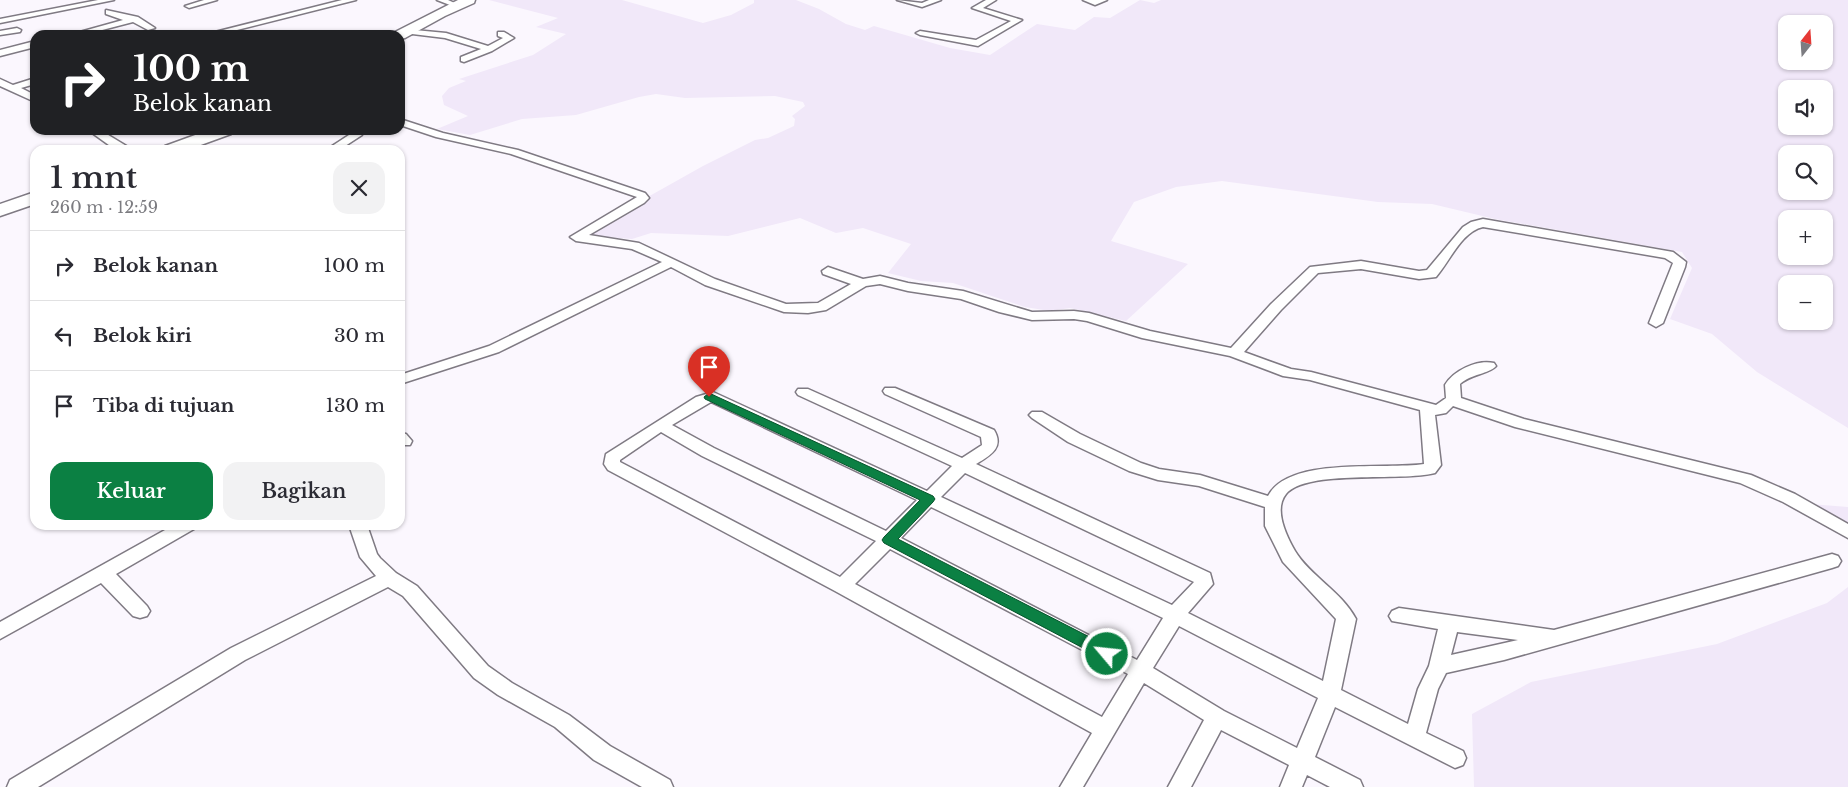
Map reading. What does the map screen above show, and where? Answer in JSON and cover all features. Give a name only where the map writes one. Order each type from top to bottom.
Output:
[{"type":"main road","points":[[405,32],[455,5],[469,0]]},
{"type":"main road","points":[[184,145],[212,135]]},
{"type":"main road","points":[[0,210],[30,200]]},
{"type":"street","points":[[0,21],[110,0]]},
{"type":"street","points":[[189,6],[213,0]]},
{"type":"street","points":[[228,30],[352,0]]},
{"type":"street","points":[[441,0],[455,5]]},
{"type":"street","points":[[902,0],[921,5],[938,0]]},
{"type":"street","points":[[920,33],[970,43],[980,42],[1018,20],[976,8],[992,0]]},
{"type":"street","points":[[1087,0],[1095,3],[1103,0]]},
{"type":"street","points":[[109,12],[115,16],[141,20],[152,28]]},
{"type":"street","points":[[94,30],[135,20]]},
{"type":"street","points":[[0,34],[17,30]]},
{"type":"street","points":[[405,33],[446,36],[489,49]]},
{"type":"street","points":[[464,59],[510,38],[500,34]]},
{"type":"street","points":[[0,53],[30,45]]},
{"type":"street","points":[[0,82],[30,97]]},
{"type":"street","points":[[12,88],[30,83]]},
{"type":"street","points":[[405,124],[450,138],[514,152],[641,195],[643,198],[640,201],[576,237],[623,242],[652,253],[710,282],[784,308],[821,307],[834,301],[847,290],[862,283],[880,280],[908,287],[949,292],[1032,316],[1062,315],[1089,317],[1147,335],[1234,353],[1288,373],[1311,376],[1441,410],[1448,402],[1454,402],[1520,423],[1745,479],[1789,498],[1848,532]]},
{"type":"street","points":[[103,135],[116,145]]},
{"type":"street","points":[[341,145],[358,136],[356,135]]},
{"type":"street","points":[[1234,353],[1243,346],[1276,308],[1314,270],[1361,265],[1419,275],[1431,274],[1464,233],[1475,224],[1480,223],[1669,255],[1678,259],[1680,262],[1679,268],[1656,323]]},
{"type":"street","points":[[405,378],[494,349],[670,263]]},
{"type":"street","points":[[828,271],[862,283]]},
{"type":"street","points":[[1454,402],[1452,388],[1454,381],[1468,372],[1488,366]]},
{"type":"street","points":[[842,586],[963,464],[989,448],[988,434],[890,391]]},
{"type":"street","points":[[803,392],[963,464],[1204,578],[1204,584],[1175,615],[1071,787]]},
{"type":"street","points":[[1106,729],[612,464],[615,455],[701,400],[713,397],[1175,615],[1455,758]]},
{"type":"street","points":[[1291,787],[1330,694],[1346,619],[1342,610],[1289,557],[1274,526],[1273,504],[1280,491],[1289,483],[1304,478],[1367,471],[1429,469],[1433,465],[1427,407]]},
{"type":"street","points":[[1037,415],[1074,438],[1135,467],[1158,474],[1200,481],[1273,504]]},
{"type":"street","points":[[660,425],[708,452],[889,540],[1141,671],[1217,717],[1352,787]]},
{"type":"street","points":[[0,631],[179,530]]},
{"type":"street","points":[[360,530],[369,557],[389,578],[410,591],[448,636],[488,677],[562,721],[602,753],[662,787]]},
{"type":"street","points":[[1439,666],[1558,638],[1832,561]]},
{"type":"street","points":[[104,574],[140,610]]},
{"type":"street","points":[[18,787],[238,654],[389,578]]},
{"type":"street","points":[[1399,616],[1558,638]]},
{"type":"street","points":[[1415,736],[1428,689],[1439,666],[1449,623]]},
{"type":"street","points":[[1179,787],[1217,717]]},
{"type":"shaded area","points":[[489,0],[622,0],[703,23],[731,15],[754,3],[754,0],[796,0],[819,9],[846,24],[865,30],[874,26],[950,48],[990,55],[1037,24],[1075,30],[1094,17],[1110,18],[1140,0],[1154,3],[1161,0],[1848,0],[1848,428],[1757,372],[1712,334],[1670,319],[1692,268],[1682,252],[1495,219],[1432,204],[1378,202],[1222,181],[1176,187],[1134,202],[1111,241],[1188,264],[1126,321],[1070,308],[1050,311],[1025,307],[953,283],[921,281],[888,273],[911,244],[863,228],[836,233],[800,218],[728,236],[651,233],[632,239],[580,235],[703,166],[755,140],[768,138],[794,126],[795,119],[792,116],[805,106],[803,102],[775,96],[685,98],[656,94],[576,115],[522,119],[470,135],[437,129],[468,116],[444,105],[442,96],[449,88],[466,81],[459,79],[533,55],[566,34],[536,27],[558,18]]},
{"type":"shaded area","points":[[1810,504],[1848,507],[1848,539]]},
{"type":"shaded area","points":[[1848,587],[1848,787],[1474,787],[1472,714],[1531,682],[1717,644],[1827,603]]},
{"type":"route","points":[[709,397],[713,397],[928,499],[889,540],[1107,654]]}]
